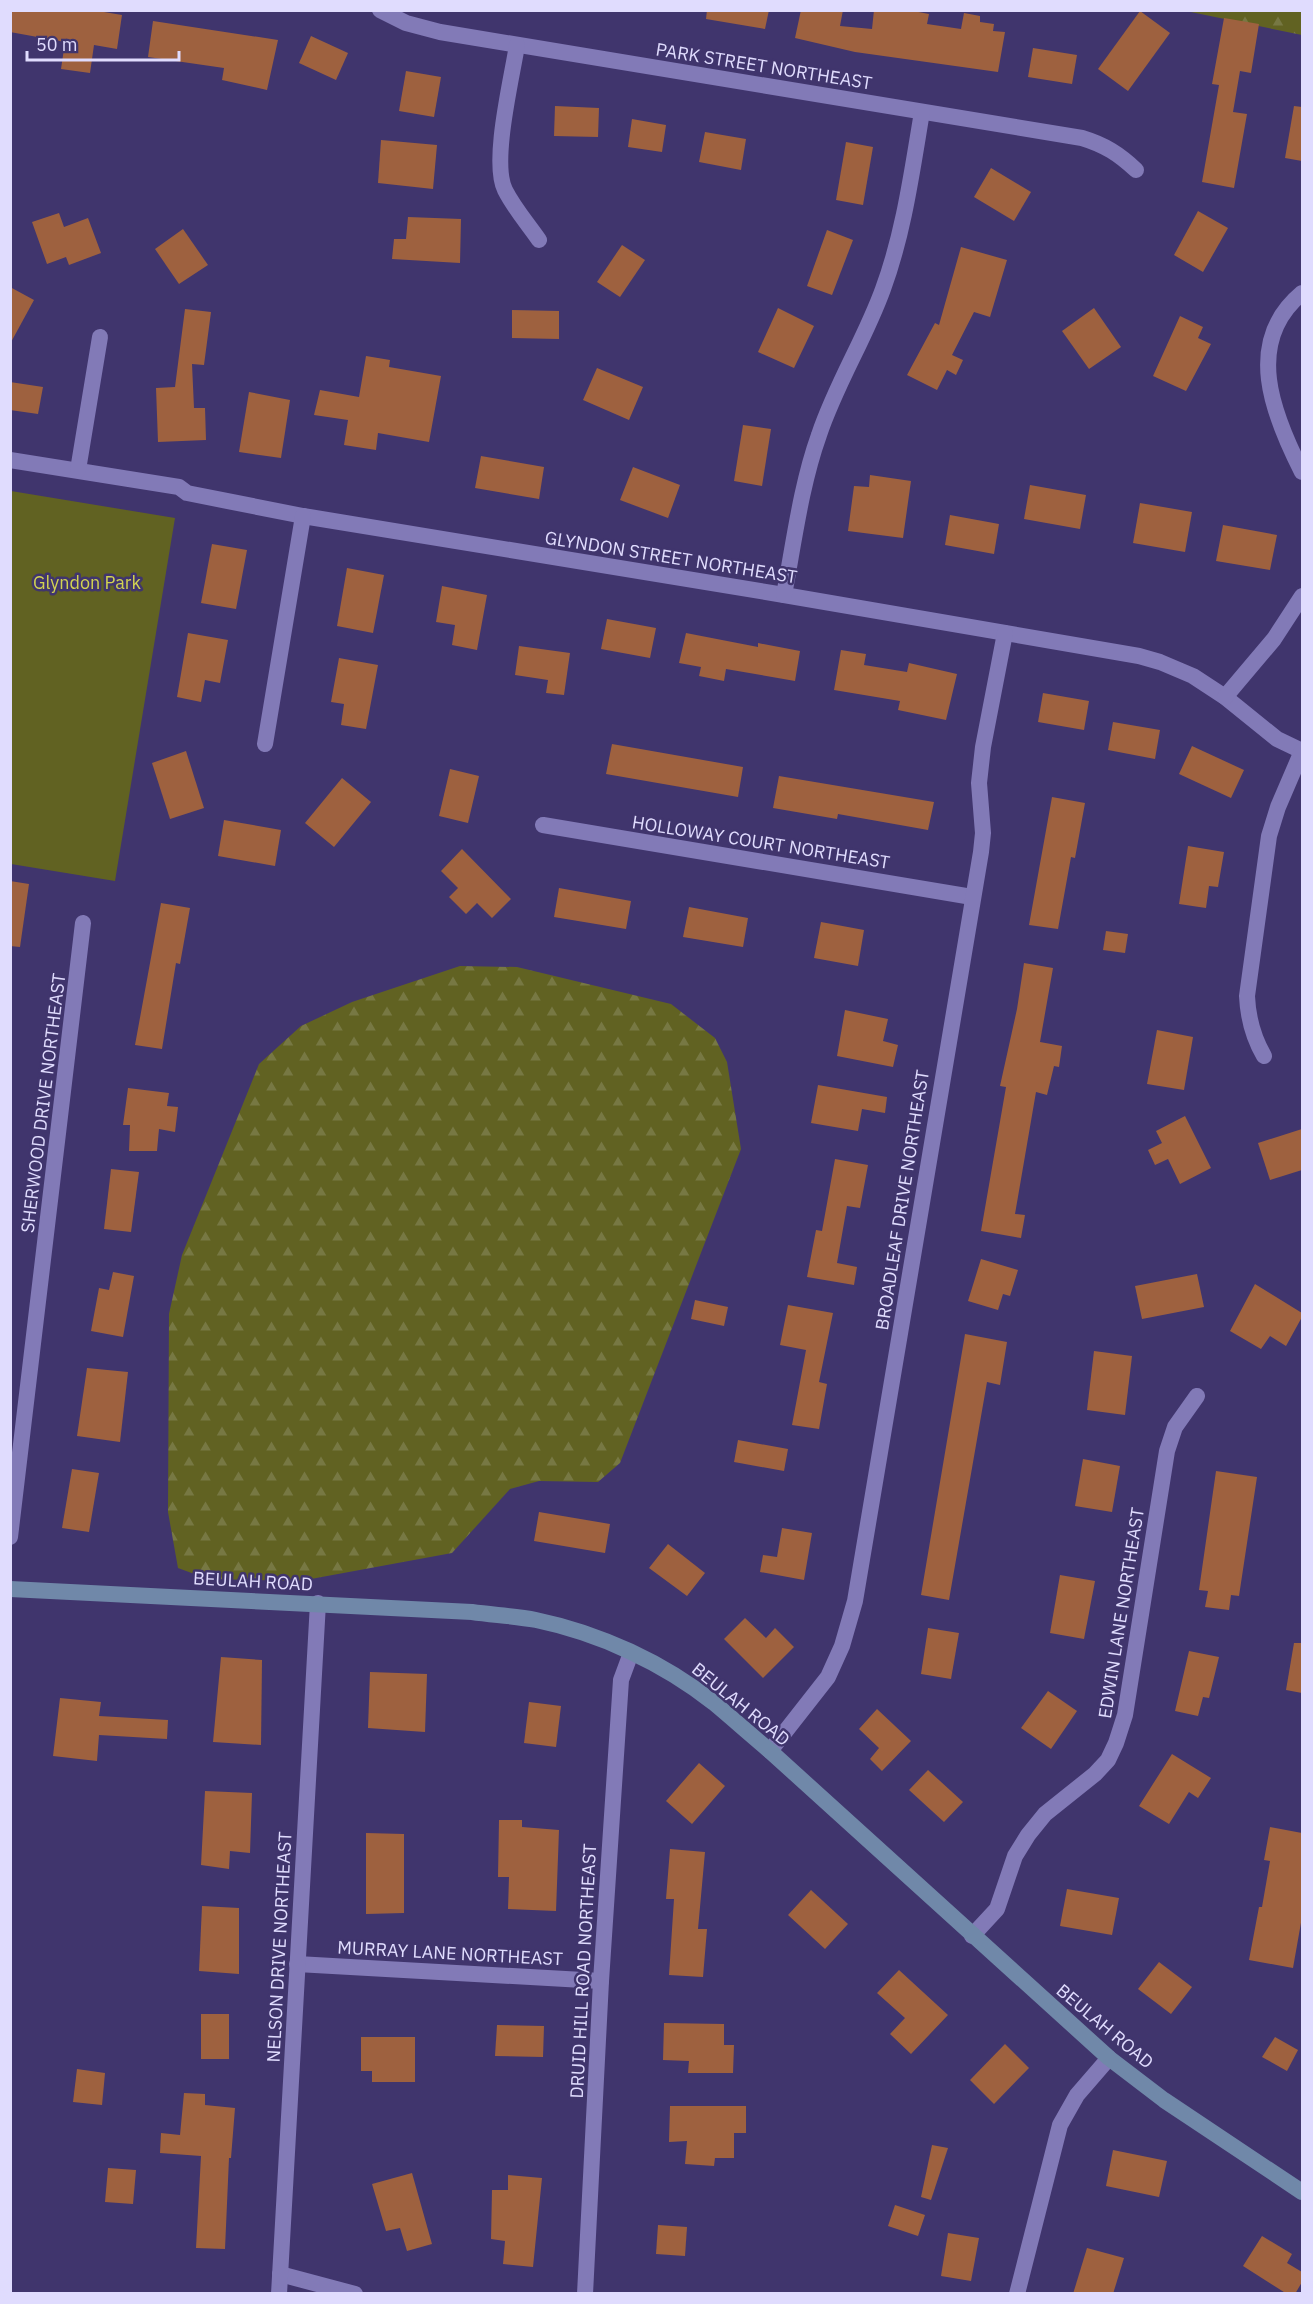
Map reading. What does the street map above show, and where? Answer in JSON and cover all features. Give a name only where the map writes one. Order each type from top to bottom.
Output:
[{"type":"main road","name":"BEULAH ROAD","points":[[10,1589],[472,1612],[535,1620],[592,1636],[631,1653],[678,1678],[713,1702],[1109,2058],[1164,2100],[1301,2187]]},
{"type":"street","name":"PARK STREET NORTHEAST","points":[[380,10],[406,23],[440,32],[1082,138],[1101,144],[1120,155],[1136,170]]},
{"type":"street","points":[[518,45],[501,151],[501,176],[505,189],[539,240]]},
{"type":"street","points":[[784,595],[809,467],[819,434],[872,318],[898,242],[922,112]]},
{"type":"street","points":[[1302,293],[1283,314],[1274,333],[1268,356],[1268,382],[1273,404],[1302,472]]},
{"type":"street","points":[[78,470],[100,337]]},
{"type":"street","name":"GLYNDON STREET NORTHEAST","points":[[10,460],[179,487],[188,493],[303,516],[1139,656],[1193,676],[1225,697],[1277,740],[1302,751]]},
{"type":"street","points":[[265,744],[303,516]]},
{"type":"street","points":[[1225,697],[1274,639],[1302,596]]},
{"type":"street","name":"BROADLEAF DRIVE NORTHEAST","points":[[770,1751],[828,1677],[842,1646],[855,1601],[983,833],[979,783],[1005,633]]},
{"type":"street","points":[[1264,1056],[1255,1040],[1248,1018],[1247,996],[1269,836],[1278,807],[1302,751]]},
{"type":"street","name":"HOLLOWAY COURT NORTHEAST","points":[[543,825],[972,897]]},
{"type":"street","name":"SHERWOOD DRIVE NORTHEAST","points":[[10,1537],[83,923]]},
{"type":"street","name":"EDWIN LANE NORTHEAST","points":[[972,1936],[997,1909],[1016,1856],[1028,1835],[1045,1814],[1095,1774],[1108,1760],[1116,1743],[1125,1715],[1167,1451],[1175,1427],[1197,1396]]},
{"type":"street","name":"NELSON DRIVE NORTHEAST","points":[[279,2294],[318,1604]]},
{"type":"street","name":"DRUID HILL ROAD NORTHEAST","points":[[585,2294],[601,1981],[621,1680],[631,1653]]},
{"type":"street","name":"MURRAY LANE NORTHEAST","points":[[297,1964],[601,1981]]},
{"type":"street","points":[[1017,2294],[1060,2125],[1077,2095],[1109,2058]]},
{"type":"street","points":[[280,2274],[355,2294]]},
{"type":"green space","points":[[1186,11],[1302,11],[1302,35]]},
{"type":"green space","name":"Glyndon Park","points":[[11,491],[175,518],[115,881],[11,864]]},
{"type":"green space","points":[[460,966],[517,967],[671,1004],[715,1038],[727,1062],[741,1149],[620,1463],[598,1482],[539,1481],[510,1489],[452,1553],[300,1581],[208,1579],[178,1568],[168,1512],[169,1314],[182,1255],[259,1064],[301,1026],[352,1002]]},
{"type":"building","points":[[10,10],[92,10],[122,15],[117,49],[94,45],[90,73],[61,69],[65,42],[10,32]]},
{"type":"building","points":[[707,10],[769,10],[765,29],[706,19]]},
{"type":"building","points":[[801,10],[843,10],[840,26],[872,29],[874,10],[908,10],[929,14],[927,24],[961,29],[964,13],[980,16],[980,22],[994,24],[993,31],[1005,32],[998,72],[855,52],[795,38]]},
{"type":"building","points":[[1140,11],[1170,33],[1128,91],[1098,69]]},
{"type":"building","points":[[1224,18],[1259,24],[1251,73],[1240,71],[1233,112],[1247,114],[1234,188],[1202,182],[1219,85],[1212,84]]},
{"type":"building","points":[[153,21],[278,40],[267,90],[222,80],[224,68],[148,57]]},
{"type":"building","points":[[311,36],[348,53],[336,80],[299,63]]},
{"type":"building","points":[[1033,48],[1077,55],[1072,84],[1028,77]]},
{"type":"building","points":[[406,71],[441,77],[434,117],[399,111]]},
{"type":"building","points":[[555,106],[599,108],[598,137],[554,136]]},
{"type":"building","points":[[1294,106],[1302,107],[1302,161],[1285,158]]},
{"type":"building","points":[[632,119],[666,125],[662,152],[628,147]]},
{"type":"building","points":[[705,132],[746,139],[741,170],[699,162]]},
{"type":"building","points":[[381,140],[437,145],[433,189],[378,183]]},
{"type":"building","points":[[846,142],[873,147],[863,205],[836,200]]},
{"type":"building","points":[[991,168],[1031,192],[1014,221],[974,197]]},
{"type":"building","points":[[1198,211],[1228,228],[1203,272],[1174,255]]},
{"type":"building","points":[[59,213],[64,227],[88,218],[101,253],[69,265],[66,257],[47,264],[32,222]]},
{"type":"building","points":[[408,217],[461,219],[460,263],[392,259],[394,239],[406,239]]},
{"type":"building","points":[[183,229],[208,265],[179,284],[155,249]]},
{"type":"building","points":[[827,230],[853,240],[832,295],[807,286]]},
{"type":"building","points":[[622,245],[645,260],[620,297],[597,282]]},
{"type":"building","points":[[961,247],[1007,260],[990,317],[974,312],[952,355],[963,360],[956,375],[947,370],[937,390],[907,375],[935,323],[939,325]]},
{"type":"building","points":[[10,287],[34,300],[10,344]]},
{"type":"building","points":[[778,308],[814,326],[794,368],[758,352]]},
{"type":"building","points":[[1094,308],[1121,347],[1089,369],[1062,331]]},
{"type":"building","points":[[185,309],[211,312],[204,365],[192,364],[194,408],[205,408],[206,440],[158,442],[156,388],[175,387]]},
{"type":"building","points":[[512,310],[559,311],[559,339],[512,338]]},
{"type":"building","points":[[1180,316],[1203,327],[1198,338],[1211,344],[1186,391],[1153,376]]},
{"type":"building","points":[[366,356],[390,360],[389,367],[441,376],[429,442],[378,433],[376,450],[344,445],[348,420],[314,415],[320,390],[359,397]]},
{"type":"building","points":[[597,368],[643,387],[629,420],[583,400]]},
{"type":"building","points":[[10,382],[43,387],[38,414],[10,410]]},
{"type":"building","points":[[249,392],[290,400],[281,458],[239,452]]},
{"type":"building","points":[[743,425],[771,429],[762,486],[734,481]]},
{"type":"building","points":[[481,456],[544,467],[539,499],[475,488]]},
{"type":"building","points":[[633,467],[680,485],[668,518],[620,500]]},
{"type":"building","points":[[870,475],[911,481],[903,538],[848,531],[854,486],[869,487]]},
{"type":"building","points":[[1030,485],[1086,495],[1080,529],[1024,519]]},
{"type":"building","points":[[1140,503],[1192,512],[1185,552],[1133,543]]},
{"type":"building","points":[[950,515],[999,524],[994,554],[945,545]]},
{"type":"building","points":[[1223,525],[1277,535],[1270,570],[1216,561]]},
{"type":"building","points":[[212,544],[247,550],[236,609],[201,603]]},
{"type":"building","points":[[347,568],[384,575],[373,633],[337,626]]},
{"type":"building","points":[[442,586],[487,595],[477,650],[452,645],[455,625],[436,622]]},
{"type":"building","points":[[607,619],[656,628],[650,658],[601,649]]},
{"type":"building","points":[[188,633],[228,640],[220,683],[205,680],[201,702],[177,697]]},
{"type":"building","points":[[686,633],[758,647],[758,643],[800,651],[795,681],[726,669],[724,681],[699,676],[701,667],[679,663]]},
{"type":"building","points":[[519,646],[570,653],[564,695],[546,693],[548,680],[515,675]]},
{"type":"building","points":[[841,650],[866,654],[864,665],[907,672],[909,663],[957,674],[946,720],[898,710],[900,701],[834,690]]},
{"type":"building","points":[[339,658],[378,665],[366,729],[341,725],[344,704],[331,702]]},
{"type":"building","points":[[1043,693],[1089,701],[1084,730],[1038,722]]},
{"type":"building","points":[[1113,722],[1160,730],[1155,759],[1108,750]]},
{"type":"building","points":[[612,744],[743,767],[738,797],[606,774]]},
{"type":"building","points":[[1192,746],[1244,770],[1231,798],[1179,774]]},
{"type":"building","points":[[186,751],[204,808],[170,819],[152,763]]},
{"type":"building","points":[[450,769],[479,776],[468,823],[439,816]]},
{"type":"building","points":[[779,776],[934,802],[928,830],[838,814],[837,819],[773,808]]},
{"type":"building","points":[[342,778],[371,802],[334,847],[305,823]]},
{"type":"building","points":[[1052,797],[1085,803],[1075,858],[1071,857],[1058,929],[1029,925]]},
{"type":"building","points":[[224,820],[281,830],[275,866],[218,856]]},
{"type":"building","points":[[1188,846],[1224,852],[1218,887],[1209,886],[1206,908],[1179,904]]},
{"type":"building","points":[[462,849],[511,899],[492,918],[477,903],[466,914],[449,897],[458,888],[441,871]]},
{"type":"building","points":[[10,881],[29,884],[20,947],[10,946]]},
{"type":"building","points":[[559,888],[631,901],[626,929],[554,917]]},
{"type":"building","points":[[161,903],[190,908],[180,964],[176,963],[162,1049],[135,1045]]},
{"type":"building","points":[[689,907],[748,918],[743,947],[683,937]]},
{"type":"building","points":[[821,922],[864,930],[858,966],[814,958]]},
{"type":"building","points":[[1106,931],[1128,934],[1125,953],[1103,950]]},
{"type":"building","points":[[1024,963],[1053,968],[1040,1042],[1062,1046],[1059,1067],[1054,1066],[1047,1095],[1036,1092],[1015,1214],[1025,1215],[1021,1238],[981,1231],[1006,1087],[1000,1086],[1017,1009]]},
{"type":"building","points":[[845,1010],[888,1019],[883,1041],[898,1045],[893,1067],[837,1056]]},
{"type":"building","points":[[1157,1030],[1193,1037],[1184,1090],[1147,1084]]},
{"type":"building","points":[[818,1085],[887,1097],[885,1113],[862,1109],[858,1131],[811,1123]]},
{"type":"building","points":[[128,1088],[169,1093],[167,1106],[178,1107],[175,1132],[159,1129],[157,1151],[129,1151],[130,1125],[123,1125]]},
{"type":"building","points":[[1185,1116],[1211,1168],[1180,1184],[1168,1159],[1155,1165],[1148,1150],[1162,1143],[1156,1131]]},
{"type":"building","points":[[1302,1129],[1302,1170],[1270,1180],[1258,1143]]},
{"type":"building","points":[[835,1159],[868,1165],[860,1208],[847,1206],[837,1263],[857,1267],[854,1285],[807,1277],[816,1230],[822,1231]]},
{"type":"building","points":[[111,1169],[139,1172],[131,1232],[104,1229]]},
{"type":"building","points":[[981,1259],[1018,1270],[1010,1296],[1003,1294],[998,1310],[968,1301]]},
{"type":"building","points":[[113,1272],[134,1276],[123,1337],[91,1331],[99,1288],[109,1290]]},
{"type":"building","points":[[1197,1274],[1204,1307],[1142,1319],[1135,1286]]},
{"type":"building","points":[[1255,1284],[1302,1313],[1286,1346],[1270,1336],[1261,1349],[1230,1331]]},
{"type":"building","points":[[695,1300],[728,1307],[724,1326],[691,1319]]},
{"type":"building","points":[[788,1305],[833,1313],[819,1382],[827,1384],[819,1429],[792,1425],[806,1350],[780,1345]]},
{"type":"building","points":[[965,1334],[1007,1342],[1000,1385],[987,1382],[949,1600],[921,1595]]},
{"type":"building","points":[[1094,1351],[1132,1356],[1125,1415],[1087,1410]]},
{"type":"building","points":[[87,1368],[128,1372],[120,1442],[77,1436]]},
{"type":"building","points":[[738,1440],[788,1449],[784,1471],[734,1462]]},
{"type":"building","points":[[1083,1459],[1120,1466],[1112,1512],[1075,1506]]},
{"type":"building","points":[[72,1469],[99,1473],[89,1532],[62,1528]]},
{"type":"building","points":[[1216,1471],[1257,1477],[1239,1596],[1231,1595],[1229,1610],[1205,1607],[1208,1591],[1199,1590]]},
{"type":"building","points":[[539,1512],[610,1524],[605,1553],[534,1541]]},
{"type":"building","points":[[782,1528],[812,1533],[804,1580],[760,1572],[763,1555],[777,1557]]},
{"type":"building","points":[[668,1544],[705,1573],[687,1596],[649,1568]]},
{"type":"building","points":[[1060,1575],[1095,1581],[1084,1639],[1050,1633]]},
{"type":"building","points":[[745,1618],[766,1638],[775,1628],[794,1647],[763,1678],[724,1639]]},
{"type":"building","points":[[928,1628],[959,1633],[951,1679],[921,1674]]},
{"type":"building","points":[[1294,1643],[1302,1643],[1302,1693],[1286,1690]]},
{"type":"building","points":[[1189,1651],[1219,1657],[1209,1698],[1203,1697],[1198,1716],[1175,1711]]},
{"type":"building","points":[[221,1657],[262,1660],[261,1745],[213,1742]]},
{"type":"building","points":[[370,1672],[427,1674],[425,1732],[368,1728]]},
{"type":"building","points":[[1048,1691],[1077,1711],[1051,1749],[1021,1728]]},
{"type":"building","points":[[60,1698],[101,1702],[99,1716],[168,1720],[167,1739],[99,1735],[97,1761],[53,1756]]},
{"type":"building","points":[[529,1702],[561,1706],[556,1747],[524,1743]]},
{"type":"building","points":[[877,1709],[911,1741],[882,1771],[870,1759],[879,1748],[859,1729]]},
{"type":"building","points":[[1172,1754],[1211,1778],[1198,1798],[1189,1792],[1169,1824],[1139,1806]]},
{"type":"building","points":[[699,1763],[725,1786],[692,1824],[666,1801]]},
{"type":"building","points":[[928,1770],[963,1802],[944,1822],[909,1790]]},
{"type":"building","points":[[205,1791],[252,1793],[250,1853],[230,1851],[229,1869],[201,1865]]},
{"type":"building","points":[[499,1820],[522,1820],[522,1827],[559,1830],[556,1911],[508,1909],[509,1877],[498,1877]]},
{"type":"building","points":[[1270,1827],[1302,1833],[1302,1917],[1293,1968],[1249,1960],[1270,1861],[1264,1860]]},
{"type":"building","points":[[366,1833],[404,1834],[404,1913],[366,1914]]},
{"type":"building","points":[[670,1849],[705,1852],[698,1929],[707,1929],[703,1977],[669,1975],[674,1899],[666,1899]]},
{"type":"building","points":[[1067,1889],[1119,1898],[1112,1935],[1060,1926]]},
{"type":"building","points":[[811,1890],[848,1924],[825,1949],[788,1915]]},
{"type":"building","points":[[202,1906],[239,1908],[239,1974],[199,1971]]},
{"type":"building","points":[[1159,1962],[1192,1987],[1171,2014],[1138,1989]]},
{"type":"building","points":[[899,1970],[948,2015],[911,2054],[890,2034],[905,2018],[877,1993]]},
{"type":"building","points":[[201,2014],[229,2014],[229,2059],[201,2059]]},
{"type":"building","points":[[664,2023],[724,2024],[724,2045],[734,2045],[733,2073],[688,2073],[689,2061],[663,2060]]},
{"type":"building","points":[[497,2025],[544,2026],[543,2057],[495,2056]]},
{"type":"building","points":[[361,2037],[415,2037],[415,2082],[372,2082],[372,2071],[361,2071]]},
{"type":"building","points":[[1275,2037],[1298,2050],[1287,2071],[1262,2057]]},
{"type":"building","points":[[1005,2044],[1029,2068],[994,2104],[970,2080]]},
{"type":"building","points":[[77,2069],[105,2073],[102,2105],[73,2102]]},
{"type":"building","points":[[184,2093],[205,2094],[205,2105],[235,2108],[231,2158],[229,2158],[225,2249],[196,2248],[201,2156],[160,2153],[161,2133],[180,2135]]},
{"type":"building","points":[[670,2106],[746,2106],[746,2133],[734,2133],[734,2158],[715,2158],[714,2166],[685,2164],[687,2141],[669,2142]]},
{"type":"building","points":[[932,2145],[948,2148],[931,2200],[921,2197]]},
{"type":"building","points":[[1113,2150],[1167,2161],[1159,2197],[1106,2186]]},
{"type":"building","points":[[108,2168],[136,2170],[133,2204],[105,2202]]},
{"type":"building","points":[[412,2173],[432,2244],[407,2251],[400,2228],[386,2231],[372,2184]]},
{"type":"building","points":[[508,2175],[542,2178],[533,2267],[503,2264],[505,2241],[491,2239],[492,2190],[508,2190]]},
{"type":"building","points":[[895,2205],[925,2215],[918,2236],[888,2226]]},
{"type":"building","points":[[658,2225],[687,2227],[685,2256],[656,2254]]},
{"type":"building","points":[[948,2233],[979,2238],[971,2281],[941,2276]]},
{"type":"building","points":[[1262,2236],[1292,2254],[1287,2263],[1302,2272],[1302,2282],[1295,2294],[1287,2294],[1243,2266]]},
{"type":"building","points":[[1087,2248],[1124,2258],[1113,2294],[1073,2294]]}]
